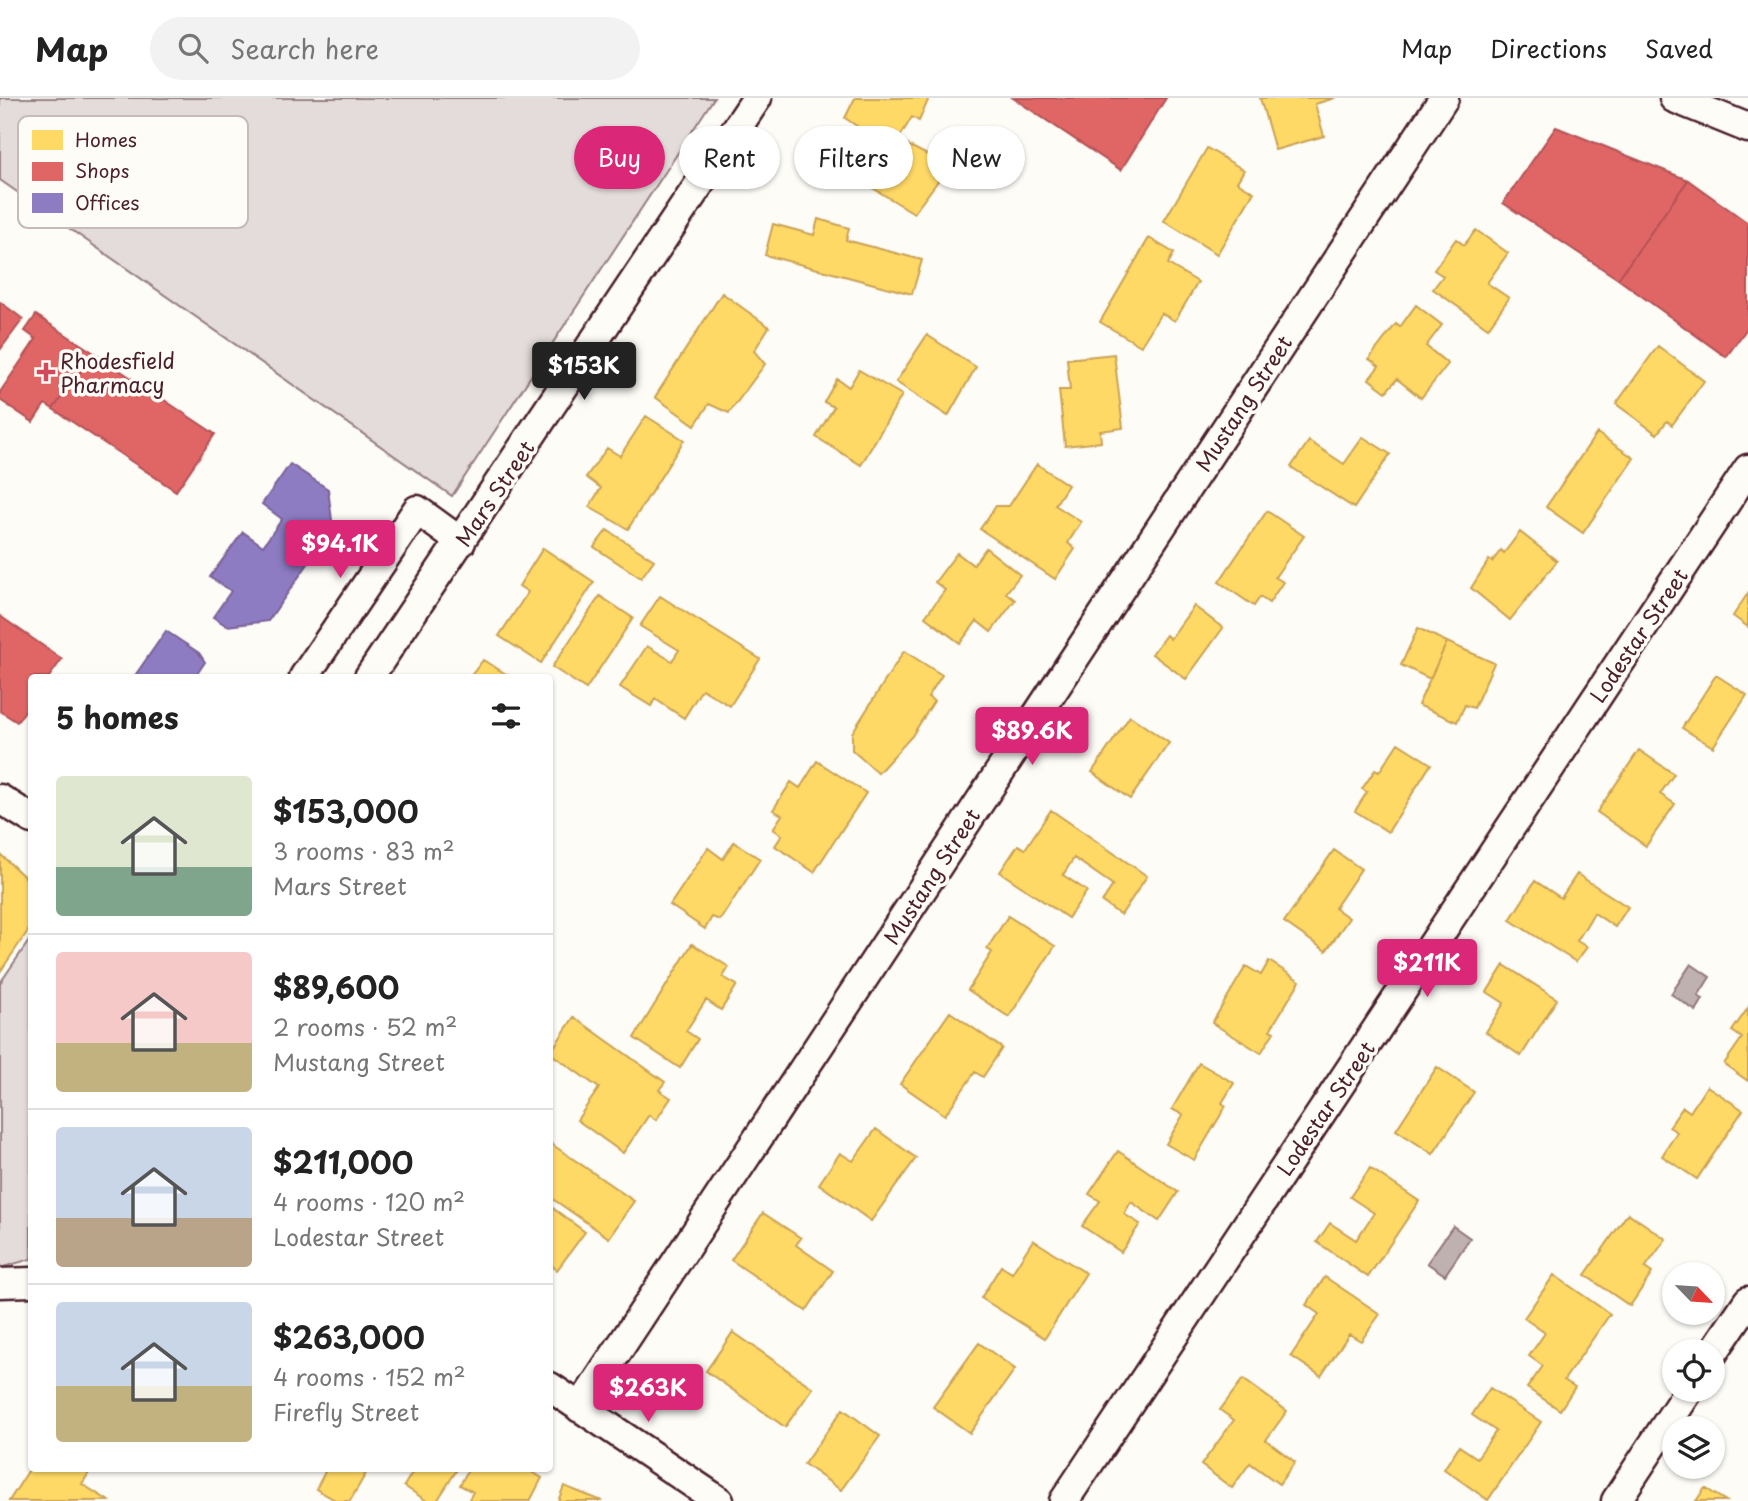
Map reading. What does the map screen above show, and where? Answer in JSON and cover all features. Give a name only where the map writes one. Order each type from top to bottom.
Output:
[{"type":"street","name":"Mars Street","points":[[371,674],[757,98]]},
{"type":"street","name":"Mustang Street","points":[[580,1408],[1444,98]]},
{"type":"street","points":[[1674,98],[1748,128]]},
{"type":"street","name":"Lodestar Street","points":[[1064,1501],[1748,469]]},
{"type":"street","points":[[306,674],[417,510],[461,542]]},
{"type":"street","points":[[0,799],[28,816]]},
{"type":"street","points":[[0,1283],[28,1282]]},
{"type":"street","points":[[1722,1339],[1748,1301]]},
{"type":"street","points":[[553,1389],[719,1501]]},
{"type":"street","points":[[1616,1501],[1681,1402]]},
{"type":"shaded area","points":[[0,98],[714,98],[696,126],[679,126],[679,151],[665,172],[665,126],[574,126],[574,189],[654,189],[452,496],[69,228],[248,228],[248,116],[18,116],[18,193],[0,180]]},
{"type":"shaded area","points":[[28,942],[28,1260],[0,1268],[0,983]]},
{"type":"shaded area","points":[[1691,964],[1710,977],[1698,996],[1703,999],[1696,1011],[1671,994]]},
{"type":"shaded area","points":[[1453,1226],[1470,1238],[1445,1275],[1427,1263]]},
{"type":"building: Homes","points":[[855,98],[929,98],[919,121],[912,117],[907,126],[857,126],[845,118]]},
{"type":"building: Homes","points":[[1260,98],[1335,98],[1315,104],[1324,136],[1275,150]]},
{"type":"building: Homes","points":[[913,148],[927,155],[927,189],[932,189],[914,213],[874,189],[913,189]]},
{"type":"building: Homes","points":[[1207,148],[1244,170],[1237,182],[1254,192],[1217,254],[1164,221]]},
{"type":"building: Homes","points":[[818,219],[849,228],[846,240],[922,260],[912,294],[765,255],[773,224],[814,235]]},
{"type":"building: Homes","points":[[1476,230],[1508,253],[1487,283],[1509,298],[1488,328],[1433,289],[1443,276],[1434,270],[1456,239],[1464,245]]},
{"type":"building: Homes","points":[[1149,238],[1174,253],[1168,264],[1198,282],[1175,321],[1161,313],[1141,346],[1100,322]]},
{"type":"building: Homes","points":[[722,293],[769,327],[754,351],[765,364],[729,413],[709,404],[695,425],[655,397]]},
{"type":"building: Homes","points":[[1416,305],[1442,325],[1426,346],[1448,364],[1421,398],[1397,379],[1386,392],[1369,379],[1379,366],[1369,359],[1396,324],[1400,327]]},
{"type":"building: Homes","points":[[927,335],[976,367],[948,416],[896,382]]},
{"type":"building: Homes","points":[[1658,346],[1704,381],[1672,425],[1667,421],[1657,434],[1616,404]]},
{"type":"building: Homes","points":[[1114,354],[1123,428],[1100,431],[1101,442],[1065,446],[1059,390],[1070,390],[1067,359]]},
{"type":"building: Homes","points":[[859,370],[902,395],[861,465],[816,437],[834,407],[824,402],[837,379],[849,387]]},
{"type":"building: Homes","points":[[646,416],[684,440],[628,529],[589,507],[601,488],[586,477],[607,448],[620,456]]},
{"type":"building: Homes","points":[[1597,433],[1634,458],[1583,533],[1546,507]]},
{"type":"building: Homes","points":[[1363,437],[1390,454],[1354,508],[1291,467],[1309,441],[1344,464]]},
{"type":"building: Homes","points":[[1037,464],[1068,485],[1055,505],[1081,522],[1068,543],[1075,549],[1055,579],[980,529],[996,506],[1009,506]]},
{"type":"building: Homes","points":[[1267,511],[1304,536],[1275,577],[1283,582],[1269,603],[1260,597],[1254,606],[1219,582]]},
{"type":"building: Homes","points":[[607,530],[654,560],[641,578],[594,547]]},
{"type":"building: Homes","points":[[1520,532],[1557,561],[1510,620],[1471,588],[1489,560],[1492,562],[1501,550],[1504,553]]},
{"type":"building: Homes","points":[[543,548],[594,582],[541,663],[499,636],[528,592],[519,586]]},
{"type":"building: Homes","points":[[986,548],[1020,575],[1006,593],[1015,600],[991,632],[977,621],[960,643],[925,617],[945,590],[935,582],[957,553],[973,565]]},
{"type":"building: Homes","points":[[1748,593],[1748,627],[1733,616]]},
{"type":"building: Homes","points":[[600,596],[633,618],[586,689],[552,667]]},
{"type":"building: Homes","points":[[660,596],[760,659],[730,706],[702,689],[684,718],[655,699],[651,706],[620,687],[647,646],[672,661],[679,650],[640,626]]},
{"type":"building: Homes","points":[[1194,606],[1223,628],[1186,679],[1152,654],[1166,635],[1170,639]]},
{"type":"building: Homes","points":[[1418,628],[1447,642],[1430,679],[1401,665]]},
{"type":"building: Homes","points":[[1447,642],[1494,663],[1474,708],[1465,705],[1457,722],[1418,705]]},
{"type":"building: Homes","points":[[904,651],[942,675],[928,697],[934,701],[912,736],[878,773],[852,750],[852,733]]},
{"type":"building: Homes","points":[[483,660],[506,674],[472,674]]},
{"type":"building: Homes","points":[[1716,675],[1747,695],[1713,747],[1682,728]]},
{"type":"building: Homes","points":[[1130,716],[1169,743],[1130,799],[1092,772]]},
{"type":"building: Homes","points":[[1398,743],[1431,764],[1388,832],[1355,811],[1367,792],[1362,789],[1375,770],[1379,772]]},
{"type":"building: Homes","points":[[1639,750],[1674,774],[1660,794],[1675,804],[1646,846],[1597,812]]},
{"type":"building: Homes","points":[[817,761],[866,793],[814,872],[775,846],[782,835],[773,829],[782,815],[773,810],[791,782],[800,788]]},
{"type":"building: Homes","points":[[1051,810],[1147,876],[1121,915],[1102,902],[1113,885],[1074,858],[1063,875],[1087,891],[1068,918],[1000,872],[1018,845],[1025,849]]},
{"type":"building: Homes","points":[[734,842],[760,859],[720,920],[712,917],[705,929],[670,905],[708,848],[723,859]]},
{"type":"building: Homes","points":[[1334,850],[1361,869],[1335,908],[1349,918],[1326,951],[1284,922]]},
{"type":"building: Homes","points":[[0,854],[28,880],[28,931],[0,972]]},
{"type":"building: Homes","points":[[1577,874],[1628,907],[1615,927],[1594,913],[1577,941],[1587,947],[1576,962],[1510,920],[1535,881],[1561,898]]},
{"type":"building: Homes","points":[[1008,916],[1055,946],[1009,1017],[968,990],[992,952],[987,949]]},
{"type":"building: Homes","points":[[692,944],[729,967],[723,977],[737,985],[721,1010],[706,1000],[686,1031],[698,1039],[680,1068],[634,1038]]},
{"type":"building: Homes","points":[[1269,961],[1300,981],[1270,1030],[1274,1032],[1261,1053],[1212,1023],[1246,966],[1261,975]]},
{"type":"building: Homes","points":[[1504,965],[1557,999],[1521,1056],[1486,1032],[1504,1003],[1487,992]]},
{"type":"building: Homes","points":[[1748,1008],[1748,1081],[1724,1064],[1742,1038],[1732,1031]]},
{"type":"building: Homes","points":[[950,1012],[1002,1048],[983,1077],[975,1072],[945,1115],[900,1084]]},
{"type":"building: Homes","points":[[574,1017],[665,1082],[659,1090],[671,1098],[656,1120],[649,1115],[623,1153],[577,1120],[599,1088],[553,1055],[553,1048]]},
{"type":"building: Homes","points":[[1199,1063],[1234,1083],[1222,1103],[1226,1106],[1194,1160],[1166,1144],[1183,1115],[1172,1109]]},
{"type":"building: Homes","points":[[1437,1067],[1474,1092],[1433,1154],[1396,1130]]},
{"type":"building: Homes","points":[[1707,1086],[1743,1110],[1697,1179],[1662,1156],[1677,1132],[1669,1127],[1683,1107],[1690,1112]]},
{"type":"building: Homes","points":[[876,1129],[916,1158],[871,1221],[819,1184],[840,1153],[853,1161]]},
{"type":"building: Homes","points":[[553,1145],[634,1201],[609,1238],[553,1199]]},
{"type":"building: Homes","points":[[1118,1151],[1178,1192],[1159,1221],[1131,1202],[1124,1214],[1140,1224],[1121,1252],[1082,1226],[1100,1201],[1089,1194]]},
{"type":"building: Homes","points":[[1370,1168],[1419,1201],[1368,1277],[1317,1242],[1330,1223],[1356,1240],[1374,1213],[1350,1197]]},
{"type":"building: Homes","points":[[553,1208],[585,1232],[557,1270],[553,1267]]},
{"type":"building: Homes","points":[[763,1213],[801,1238],[796,1245],[833,1271],[806,1311],[731,1260]]},
{"type":"building: Homes","points":[[1628,1213],[1666,1239],[1645,1268],[1652,1273],[1630,1306],[1585,1275]]},
{"type":"building: Homes","points":[[1033,1240],[1086,1273],[1045,1338],[981,1298],[1001,1266],[1012,1273]]},
{"type":"building: Homes","points":[[1554,1275],[1610,1314],[1564,1380],[1575,1387],[1560,1410],[1527,1388],[1543,1366],[1529,1356],[1545,1333],[1524,1318]]},
{"type":"building: Homes","points":[[1325,1277],[1380,1314],[1361,1341],[1349,1334],[1321,1376],[1291,1356],[1319,1314],[1306,1305]]},
{"type":"building: Homes","points":[[733,1332],[813,1388],[785,1427],[706,1371]]},
{"type":"building: Homes","points":[[979,1343],[1015,1369],[970,1433],[933,1407]]},
{"type":"building: Homes","points":[[1243,1379],[1287,1411],[1266,1440],[1295,1462],[1279,1484],[1250,1463],[1232,1488],[1201,1465],[1234,1420],[1220,1410]]},
{"type":"building: Homes","points":[[1490,1388],[1541,1422],[1488,1500],[1444,1469],[1459,1446],[1477,1458],[1496,1431],[1472,1415]]},
{"type":"building: Homes","points":[[843,1409],[880,1436],[841,1490],[804,1464]]},
{"type":"building: Homes","points":[[28,1471],[90,1472],[82,1484],[109,1501],[9,1501]]},
{"type":"building: Homes","points":[[325,1472],[367,1472],[350,1501],[337,1501],[316,1489]]},
{"type":"building: Homes","points":[[413,1472],[455,1472],[437,1501],[427,1501],[404,1486]]},
{"type":"building: Homes","points":[[467,1472],[532,1472],[542,1478],[530,1501],[468,1501],[473,1492],[460,1485]]},
{"type":"building: Homes","points":[[564,1486],[602,1501],[558,1501]]},
{"type":"building: Homes","points":[[1705,1488],[1726,1501],[1696,1501]]},
{"type":"building: Shops","points":[[1013,98],[1166,98],[1121,170]]},
{"type":"building: Shops","points":[[1556,127],[1688,180],[1618,279],[1503,203]]},
{"type":"building: Shops","points":[[1688,180],[1748,223],[1748,327],[1726,357],[1618,279]]},
{"type":"building: Shops","points":[[0,302],[23,319],[0,350]]},
{"type":"building: Shops","name":"Rhodesfield Pharmacy","points":[[36,315],[94,353],[53,409],[45,404],[33,422],[0,400],[0,392],[36,339],[25,331]]},
{"type":"building: Shops","points":[[94,353],[215,434],[176,491],[53,409]]},
{"type":"building: Shops","points":[[0,616],[62,659],[51,674],[28,674],[28,707],[17,722],[0,711]]},
{"type":"building: Offices","points":[[290,464],[328,489],[333,528],[268,621],[227,626],[213,617],[231,591],[210,577],[243,532],[263,546],[282,519],[262,504]]},
{"type":"building: Offices","points":[[166,631],[199,653],[205,662],[197,674],[136,674]]},
{"type":"place","name":"Rhodesfield Pharmacy","points":[[46,372]]}]
